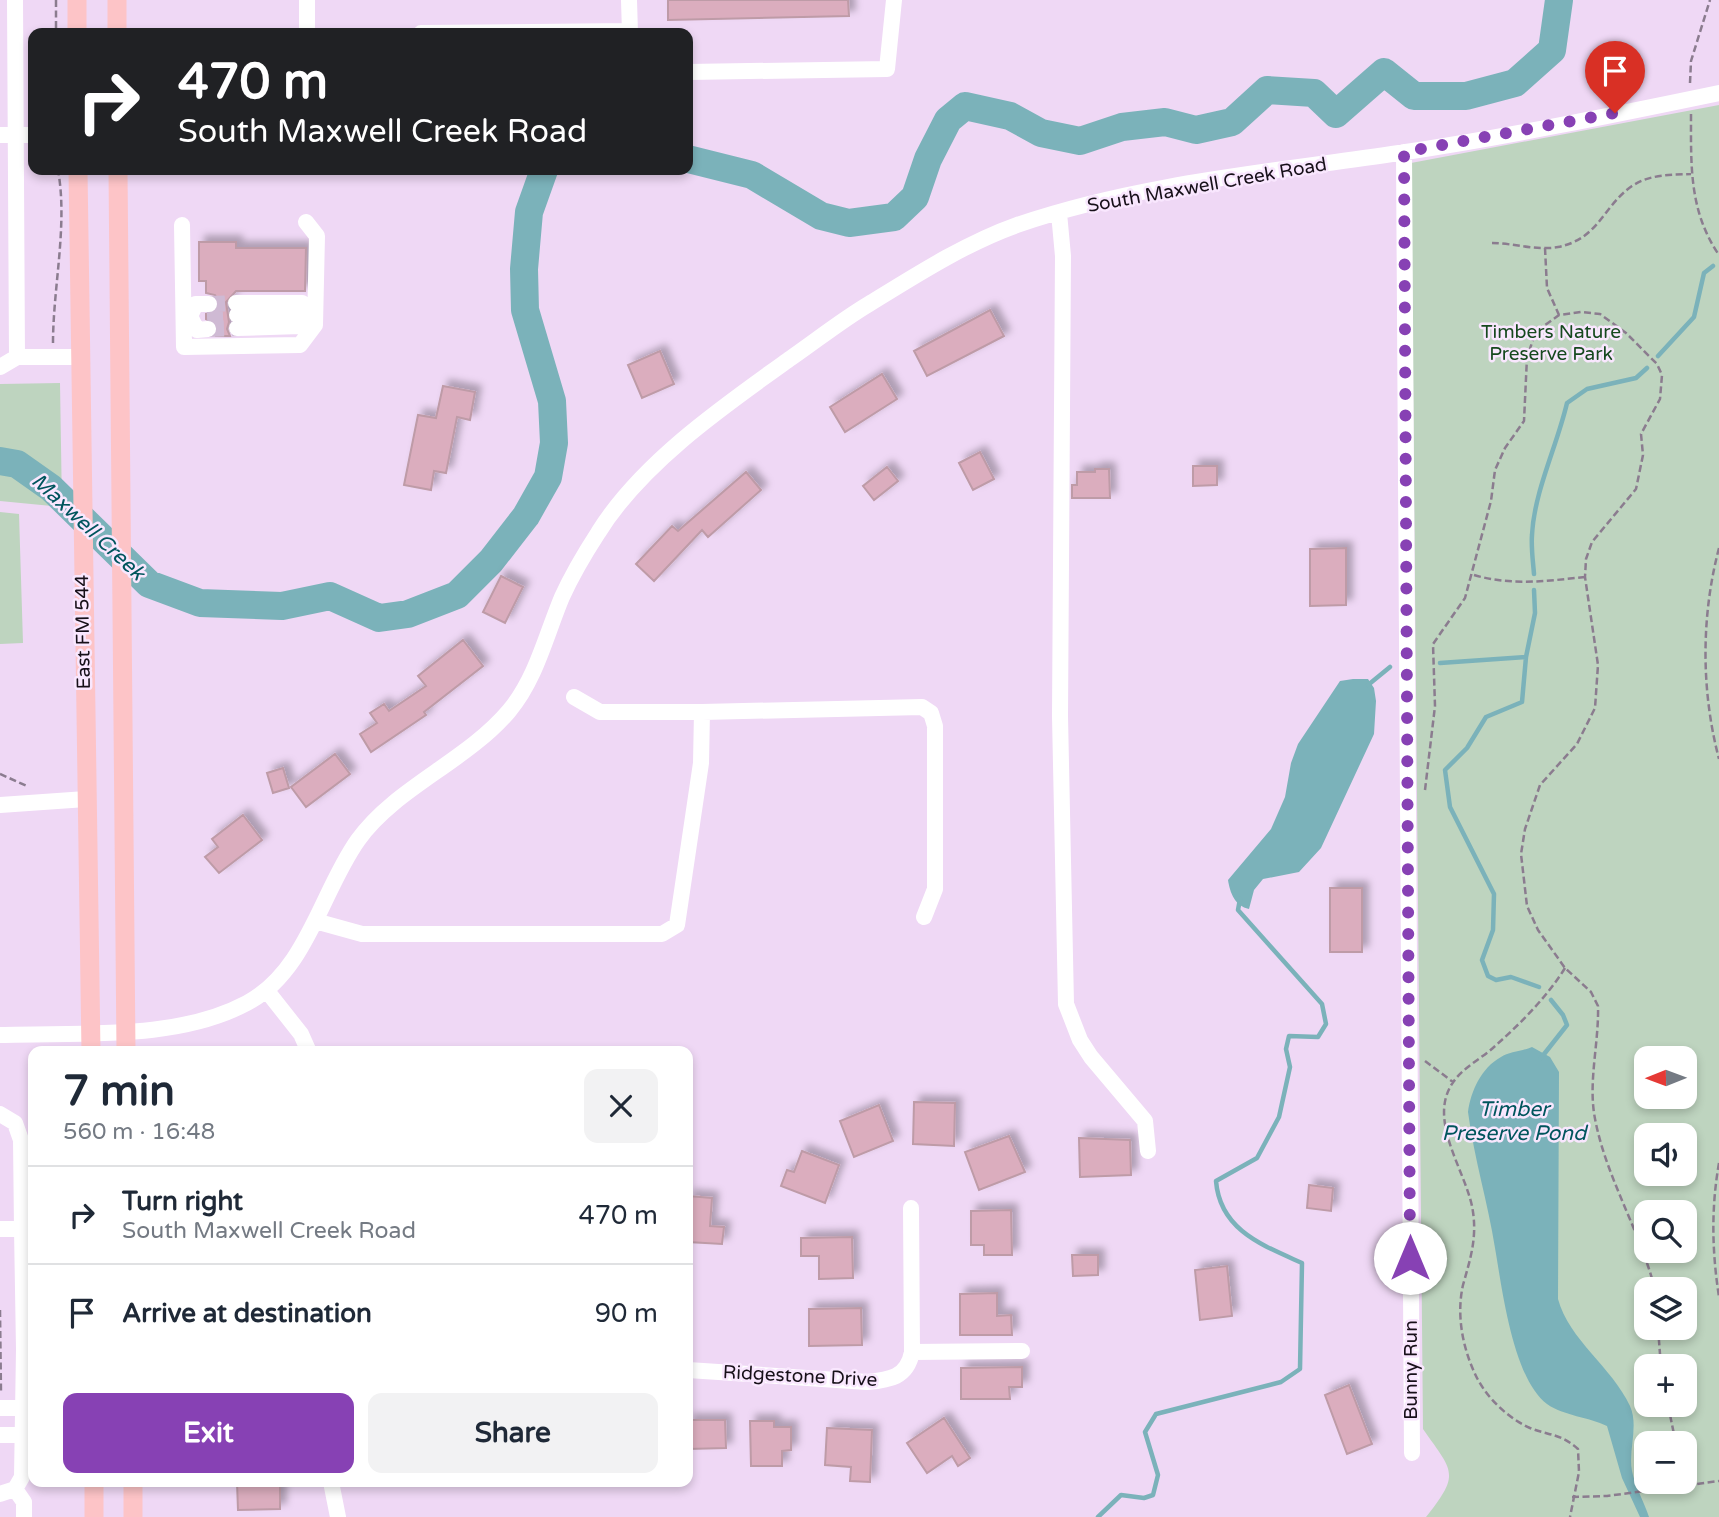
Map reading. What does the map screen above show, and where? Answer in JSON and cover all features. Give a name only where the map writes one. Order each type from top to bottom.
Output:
[{"type":"main road","points":[[77,0],[77,28]]},
{"type":"main road","points":[[117,0],[117,28]]},
{"type":"main road","name":"East FM 544","points":[[78,175],[91,1046]]},
{"type":"main road","name":"East FM 544","points":[[118,175],[126,1046]]},
{"type":"main road","points":[[94,1487],[94,1517]]},
{"type":"main road","points":[[133,1487],[133,1517]]},
{"type":"street","points":[[15,0],[8,135],[8,226],[17,357]]},
{"type":"street","points":[[307,0],[307,28]]},
{"type":"street","points":[[629,0],[630,28]]},
{"type":"street","points":[[693,72],[887,69],[894,0]]},
{"type":"street","name":"South Maxwell Creek Road","points":[[0,1035],[194,1026],[230,1012],[267,991],[285,970],[315,921],[355,844],[375,819],[445,767],[509,710],[534,668],[564,594],[600,528],[630,491],[673,449],[748,388],[863,307],[994,234],[1121,197],[1250,173],[1404,152],[1719,93]]},
{"type":"street","points":[[8,135],[28,135]]},
{"type":"street","name":"Bunny Run","points":[[1404,152],[1412,1453]]},
{"type":"street","points":[[1059,213],[1063,256],[1060,716],[1066,1004],[1080,1040],[1091,1057],[1145,1121],[1148,1151]]},
{"type":"street","points":[[182,225],[187,316],[184,347],[300,345],[315,325],[312,314],[317,236],[306,222]]},
{"type":"street","points":[[196,304],[208,316],[197,330],[187,316],[196,304]]},
{"type":"street","points":[[237,316],[312,314]]},
{"type":"street","points":[[0,367],[17,357],[80,357]]},
{"type":"street","points":[[574,697],[600,712],[922,707],[931,713],[935,726],[935,889],[924,917]]},
{"type":"street","points":[[315,921],[344,931],[402,935],[662,934],[677,925],[701,763],[702,712]]},
{"type":"street","points":[[0,805],[86,799]]},
{"type":"street","points":[[267,991],[301,1034],[306,1046]]},
{"type":"street","points":[[0,1114],[15,1123],[20,1140],[28,1332]]},
{"type":"street","points":[[911,1209],[912,1352],[1022,1351]]},
{"type":"street","points":[[0,1229],[22,1229]]},
{"type":"street","name":"Ridgestone Drive","points":[[693,1370],[867,1382],[891,1380],[910,1363],[912,1352]]},
{"type":"street","points":[[24,1517],[24,1502],[7,1491],[22,1477],[23,1408],[28,1359]]},
{"type":"street","points":[[1,1403],[23,1408]]},
{"type":"street","points":[[0,1435],[23,1435]]},
{"type":"street","points":[[332,1487],[338,1517]]},
{"type":"path","points":[[56,0],[56,28]]},
{"type":"path","points":[[1710,0],[1691,61],[1690,174],[1696,210],[1706,236],[1719,255]]},
{"type":"path","points":[[1492,243],[1556,247],[1576,240],[1598,227],[1633,186],[1657,175],[1690,174]]},
{"type":"path","points":[[54,357],[53,312],[59,271],[58,175]]},
{"type":"path","points":[[1545,246],[1547,288],[1559,315]]},
{"type":"path","points":[[1424,791],[1434,706],[1433,644],[1455,617],[1473,575],[1491,502],[1495,470],[1505,448],[1524,421],[1527,356],[1541,328],[1559,315],[1581,312],[1600,314],[1626,333],[1657,364],[1662,375],[1660,399],[1641,434],[1643,456],[1636,489],[1592,542],[1585,578],[1598,665],[1595,708],[1577,744],[1540,785],[1525,829],[1521,854],[1527,906],[1538,930],[1566,968],[1591,992],[1598,1006],[1594,1112],[1609,1166],[1652,1277]]},
{"type":"path","points":[[1719,548],[1713,572],[1705,651],[1708,698],[1719,759]]},
{"type":"path","points":[[1473,575],[1502,582],[1522,583],[1585,578]]},
{"type":"path","points":[[0,774],[27,786]]},
{"type":"path","points":[[1566,968],[1526,1015],[1453,1082],[1445,1119],[1447,1142],[1468,1187],[1475,1231],[1460,1307],[1465,1348],[1478,1379],[1504,1412],[1532,1429],[1558,1434],[1577,1449],[1580,1472],[1572,1497],[1570,1517]]},
{"type":"path","points":[[1421,1051],[1434,1069],[1453,1082]]},
{"type":"path","points":[[1719,1163],[1713,1209],[1713,1254],[1719,1297]]},
{"type":"path","points":[[0,1310],[1,1403]]},
{"type":"path","points":[[1697,1483],[1719,1481]]},
{"type":"path","points":[[1572,1497],[1634,1492]]},
{"type":"green space","name":"Timbers Nature Preserve Park","points":[[1719,105],[1719,1517],[1426,1517],[1445,1491],[1449,1473],[1441,1455],[1423,1429],[1411,163]]},
{"type":"green space","points":[[60,383],[62,507],[0,501],[0,384]]},
{"type":"green space","points":[[0,512],[19,514],[23,643],[0,644]]},
{"type":"water","points":[[1368,679],[1374,688],[1374,734],[1321,848],[1299,872],[1263,879],[1254,890],[1249,909],[1244,907],[1234,898],[1228,880],[1271,829],[1285,797],[1291,763],[1298,744],[1340,681]]},
{"type":"water","name":"Timber Preserve Pond","points":[[1532,1047],[1550,1057],[1559,1072],[1558,1299],[1571,1328],[1613,1379],[1630,1406],[1634,1422],[1631,1455],[1634,1494],[1640,1494],[1649,1517],[1640,1517],[1622,1478],[1607,1426],[1547,1404],[1535,1392],[1517,1354],[1501,1286],[1468,1112],[1474,1088],[1488,1067],[1504,1055]]},
{"type":"building","points":[[668,0],[848,0],[849,16],[668,20]]},
{"type":"building","points":[[199,242],[236,242],[236,248],[306,248],[305,291],[236,291],[226,302],[229,322],[227,329],[230,336],[216,336],[217,324],[206,319],[206,314],[215,313],[219,303],[215,295],[206,293],[206,281],[199,281]]},
{"type":"building","points":[[990,310],[1004,336],[927,376],[914,351]]},
{"type":"building","points":[[660,351],[674,384],[642,398],[628,365]]},
{"type":"building","points":[[882,374],[897,399],[845,432],[830,407]]},
{"type":"building","points":[[443,386],[475,392],[470,420],[457,417],[446,473],[434,471],[431,490],[404,485],[418,415],[436,418]]},
{"type":"building","points":[[980,452],[994,479],[973,490],[959,463]]},
{"type":"building","points":[[1193,466],[1217,466],[1217,485],[1193,486]]},
{"type":"building","points":[[887,467],[898,481],[874,500],[863,486]]},
{"type":"building","points":[[1095,469],[1109,469],[1110,498],[1072,498],[1072,485],[1077,485],[1077,472],[1095,472]]},
{"type":"building","points":[[746,472],[761,490],[708,537],[702,530],[654,581],[636,564],[672,526],[678,531]]},
{"type":"building","points":[[1346,548],[1346,605],[1310,606],[1310,549]]},
{"type":"building","points":[[501,576],[523,587],[505,623],[483,612]]},
{"type":"building","points":[[463,640],[483,666],[424,712],[426,715],[371,752],[360,734],[377,723],[370,713],[384,704],[389,711],[426,686],[418,676]]},
{"type":"building","points":[[335,754],[350,774],[306,807],[291,787]]},
{"type":"building","points":[[283,768],[289,788],[273,793],[267,773]]},
{"type":"building","points":[[243,815],[262,840],[219,873],[205,857],[218,847],[212,839]]},
{"type":"building","points":[[1330,888],[1362,888],[1362,952],[1330,952]]},
{"type":"building","points":[[914,1102],[955,1103],[954,1146],[913,1144]]},
{"type":"building","points":[[879,1105],[893,1141],[854,1157],[840,1121]]},
{"type":"building","points":[[1009,1136],[1025,1172],[979,1190],[965,1152]]},
{"type":"building","points":[[1079,1138],[1130,1140],[1131,1175],[1080,1177]]},
{"type":"building","points":[[802,1151],[839,1165],[825,1203],[781,1186],[787,1170],[794,1172]]},
{"type":"building","points":[[1309,1185],[1333,1188],[1331,1211],[1307,1208]]},
{"type":"building","points":[[693,1196],[712,1198],[710,1226],[724,1227],[722,1244],[693,1242]]},
{"type":"building","points":[[1011,1210],[1012,1255],[984,1255],[984,1245],[971,1245],[971,1211]]},
{"type":"building","points":[[852,1237],[853,1278],[819,1279],[819,1256],[801,1256],[801,1238]]},
{"type":"building","points":[[1072,1255],[1098,1255],[1098,1275],[1073,1276]]},
{"type":"building","points":[[1227,1266],[1232,1316],[1200,1320],[1195,1270]]},
{"type":"building","points":[[997,1293],[997,1316],[1011,1315],[1012,1335],[960,1335],[960,1294]]},
{"type":"building","points":[[861,1308],[862,1345],[809,1346],[809,1309]]},
{"type":"building","points":[[1022,1367],[1022,1387],[1009,1387],[1010,1399],[961,1399],[961,1368]]},
{"type":"building","points":[[1349,1385],[1372,1444],[1347,1454],[1325,1395]]},
{"type":"building","points":[[944,1418],[970,1458],[958,1466],[952,1456],[927,1473],[907,1443]]},
{"type":"building","points":[[693,1420],[725,1420],[726,1448],[693,1449]]},
{"type":"building","points":[[750,1421],[774,1421],[774,1427],[791,1427],[791,1450],[782,1451],[782,1466],[751,1466]]},
{"type":"building","points":[[827,1428],[872,1430],[870,1482],[850,1481],[851,1467],[825,1465]]},
{"type":"building","points":[[237,1487],[280,1487],[280,1509],[238,1510]]},
{"type":"waterway","name":"Maxwell Creek","points":[[693,160],[752,175],[821,216],[849,223],[894,217],[915,197],[928,159],[948,120],[965,106],[1010,116],[1041,133],[1080,141],[1122,127],[1165,122],[1196,130],[1232,122],[1267,90],[1314,93],[1336,114],[1384,72],[1414,96],[1466,96],[1515,83],[1552,50],[1559,0]]},
{"type":"waterway","name":"Maxwell Creek","points":[[0,461],[17,464],[51,488],[149,584],[200,603],[282,606],[330,596],[379,618],[408,614],[457,595],[491,561],[526,516],[548,477],[554,443],[552,401],[525,310],[524,269],[529,212],[542,175]]},
{"type":"waterway","points":[[1658,356],[1694,317],[1704,273],[1713,266]]},
{"type":"waterway","points":[[1534,574],[1532,545],[1537,502],[1567,403],[1587,389],[1636,378],[1647,368]]},
{"type":"waterway","points":[[1440,663],[1526,657],[1535,613],[1534,590]]},
{"type":"waterway","points":[[1526,657],[1522,702],[1486,717],[1467,748],[1445,770],[1450,807],[1494,894],[1493,930],[1482,960],[1488,976],[1496,980],[1511,977],[1539,987]]},
{"type":"waterway","points":[[1368,685],[1390,667]]},
{"type":"waterway","points":[[1098,1517],[1121,1495],[1144,1498],[1153,1495],[1158,1475],[1145,1432],[1156,1414],[1281,1382],[1300,1369],[1302,1263],[1258,1242],[1234,1224],[1219,1198],[1216,1181],[1257,1158],[1279,1117],[1290,1067],[1286,1049],[1289,1036],[1318,1037],[1326,1024],[1322,1004],[1238,910],[1240,899]]},
{"type":"waterway","points":[[1541,1058],[1567,1025],[1551,1000]]},
{"type":"tunnel","points":[[209,304],[236,303]]},
{"type":"tunnel","points":[[207,316],[237,315]]},
{"type":"tunnel","points":[[208,329],[237,328]]},
{"type":"route","points":[[1410,1258],[1404,152],[1615,113]]}]
